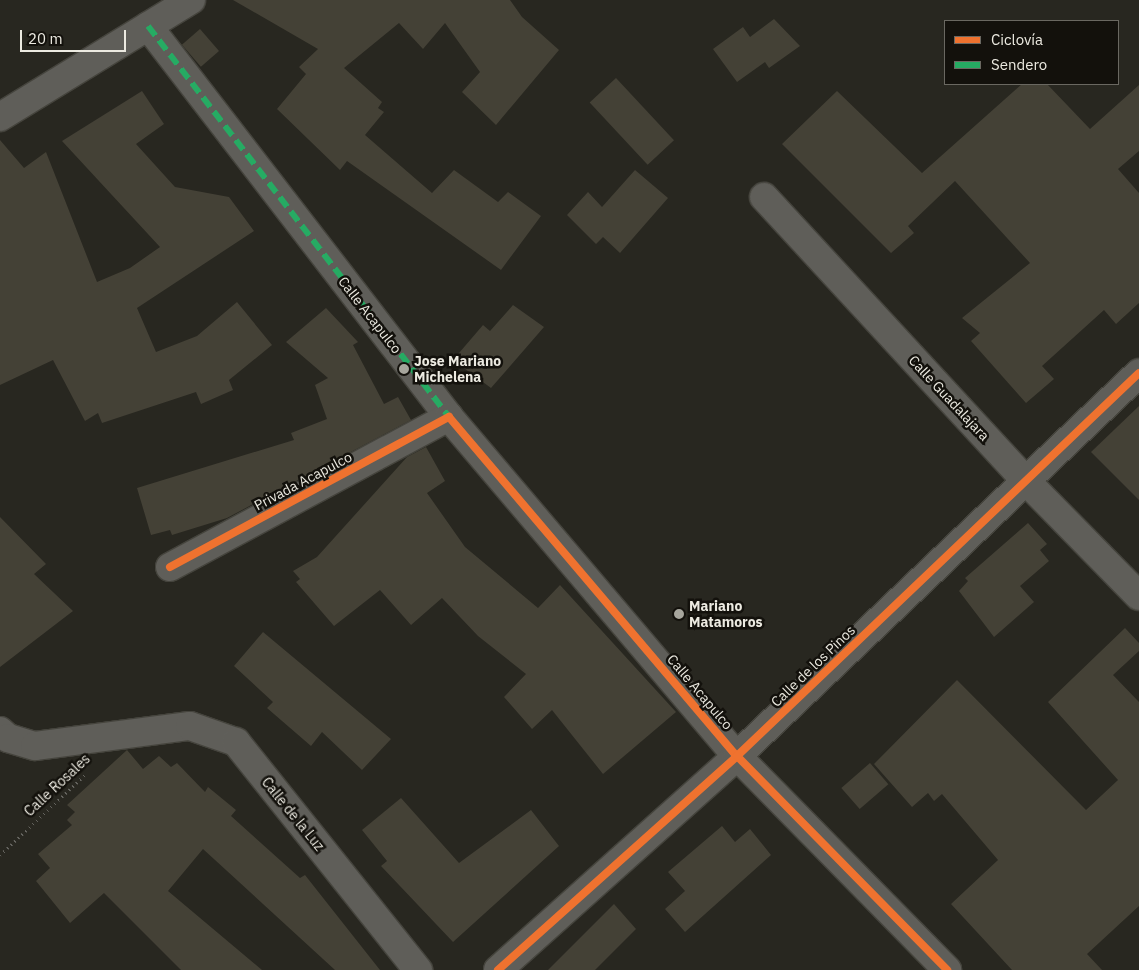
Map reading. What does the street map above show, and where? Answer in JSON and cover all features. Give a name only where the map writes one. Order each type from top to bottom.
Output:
[{"type":"street","points":[[0,117],[191,0]]},
{"type":"street","name":"Calle Acapulco","points":[[148,26],[449,417],[737,756],[947,970]]},
{"type":"street","name":"Calle Guadalajara","points":[[764,197],[1026,481],[1139,596]]},
{"type":"street","name":"Calle de los Pinos","points":[[498,970],[737,756],[1139,373]]},
{"type":"street","name":"Privada Acapulco","points":[[170,566],[449,417]]},
{"type":"street","name":"Calle de la Luz","points":[[130,734],[190,726],[236,742],[418,970]]},
{"type":"street","points":[[0,730],[8,738],[35,746],[130,734]]},
{"type":"building","points":[[233,0],[510,0],[522,17],[559,50],[496,125],[462,92],[480,72],[445,23],[423,49],[399,23],[344,68],[382,102],[378,108],[384,112],[365,135],[432,193],[454,170],[498,202],[508,192],[541,216],[501,270],[347,161],[340,170],[277,109],[306,74],[299,67],[318,49]]},
{"type":"building","points":[[774,19],[800,46],[769,68],[765,62],[737,82],[713,49],[743,27],[750,37]]},
{"type":"building","points":[[200,29],[219,51],[201,67],[182,45]]},
{"type":"building","points":[[616,78],[674,140],[648,165],[590,103]]},
{"type":"building","points":[[1021,85],[1048,85],[1090,129],[1139,85],[1139,151],[1118,169],[1139,193],[1139,303],[1116,324],[1104,310],[1042,366],[1054,379],[1026,403],[971,341],[980,333],[962,318],[1030,263],[955,181],[908,226],[914,233],[891,253],[782,144],[837,91],[922,173]]},
{"type":"building","points":[[142,91],[164,124],[136,144],[175,187],[229,197],[254,231],[137,308],[156,352],[197,336],[237,302],[272,345],[229,380],[233,390],[201,404],[196,392],[102,423],[98,413],[85,421],[53,360],[0,385],[0,140],[24,168],[46,152],[97,282],[130,268],[160,247],[62,141]]},
{"type":"building","points":[[635,170],[668,198],[620,253],[603,237],[596,244],[567,215],[588,192],[602,207]]},
{"type":"building","points":[[513,305],[544,327],[491,388],[453,360],[483,325],[490,331]]},
{"type":"building","points":[[326,308],[358,342],[353,345],[384,404],[398,397],[411,420],[227,518],[172,535],[170,530],[151,535],[137,488],[294,440],[291,433],[327,419],[315,385],[328,378],[286,342]]},
{"type":"building","points":[[1139,406],[1139,500],[1091,452]]},
{"type":"building","points":[[426,447],[445,481],[427,493],[465,547],[538,608],[560,585],[676,712],[603,774],[552,710],[532,729],[504,697],[526,674],[478,636],[442,598],[411,625],[380,590],[334,626],[296,582],[300,579],[293,571],[317,557],[407,457]]},
{"type":"building","points":[[0,517],[46,564],[34,574],[73,611],[0,667]]},
{"type":"building","points":[[1028,523],[1047,544],[1040,550],[1049,561],[1020,586],[1034,602],[994,637],[959,591],[968,581],[965,578]]},
{"type":"building","points":[[1125,628],[1139,643],[1139,651],[1113,675],[1139,702],[1139,906],[1087,954],[1102,970],[1012,970],[951,904],[998,860],[942,794],[934,801],[928,793],[912,807],[874,764],[957,680],[1086,810],[1118,780],[1048,702]]},
{"type":"building","points":[[263,632],[391,739],[362,770],[322,732],[311,746],[267,708],[273,702],[234,666]]},
{"type":"building","points":[[127,750],[143,769],[159,756],[171,767],[177,763],[205,792],[208,787],[236,810],[231,816],[300,878],[305,875],[380,970],[335,970],[203,849],[168,891],[262,970],[181,970],[104,893],[70,923],[36,881],[50,868],[38,854],[72,825],[67,820],[75,812],[67,805]]},
{"type":"building","points":[[870,763],[888,784],[860,809],[841,788]]},
{"type":"building","points":[[401,798],[459,863],[531,810],[559,846],[453,942],[381,866],[387,861],[362,830]]},
{"type":"building","points":[[722,826],[735,842],[750,829],[771,855],[685,932],[665,909],[685,891],[668,872]]},
{"type":"building","points":[[614,904],[636,929],[595,970],[548,970]]},
{"type":"marked path","points":[[148,26],[449,417]]},
{"type":"cycle path","points":[[498,970],[737,756],[1139,373]]},
{"type":"cycle path","points":[[170,567],[449,417],[737,756],[947,970]]},
{"type":"place","name":"Jose Mariano Michelena","points":[[404,369]]},
{"type":"place","name":"Mariano Matamoros","points":[[679,614]]}]
